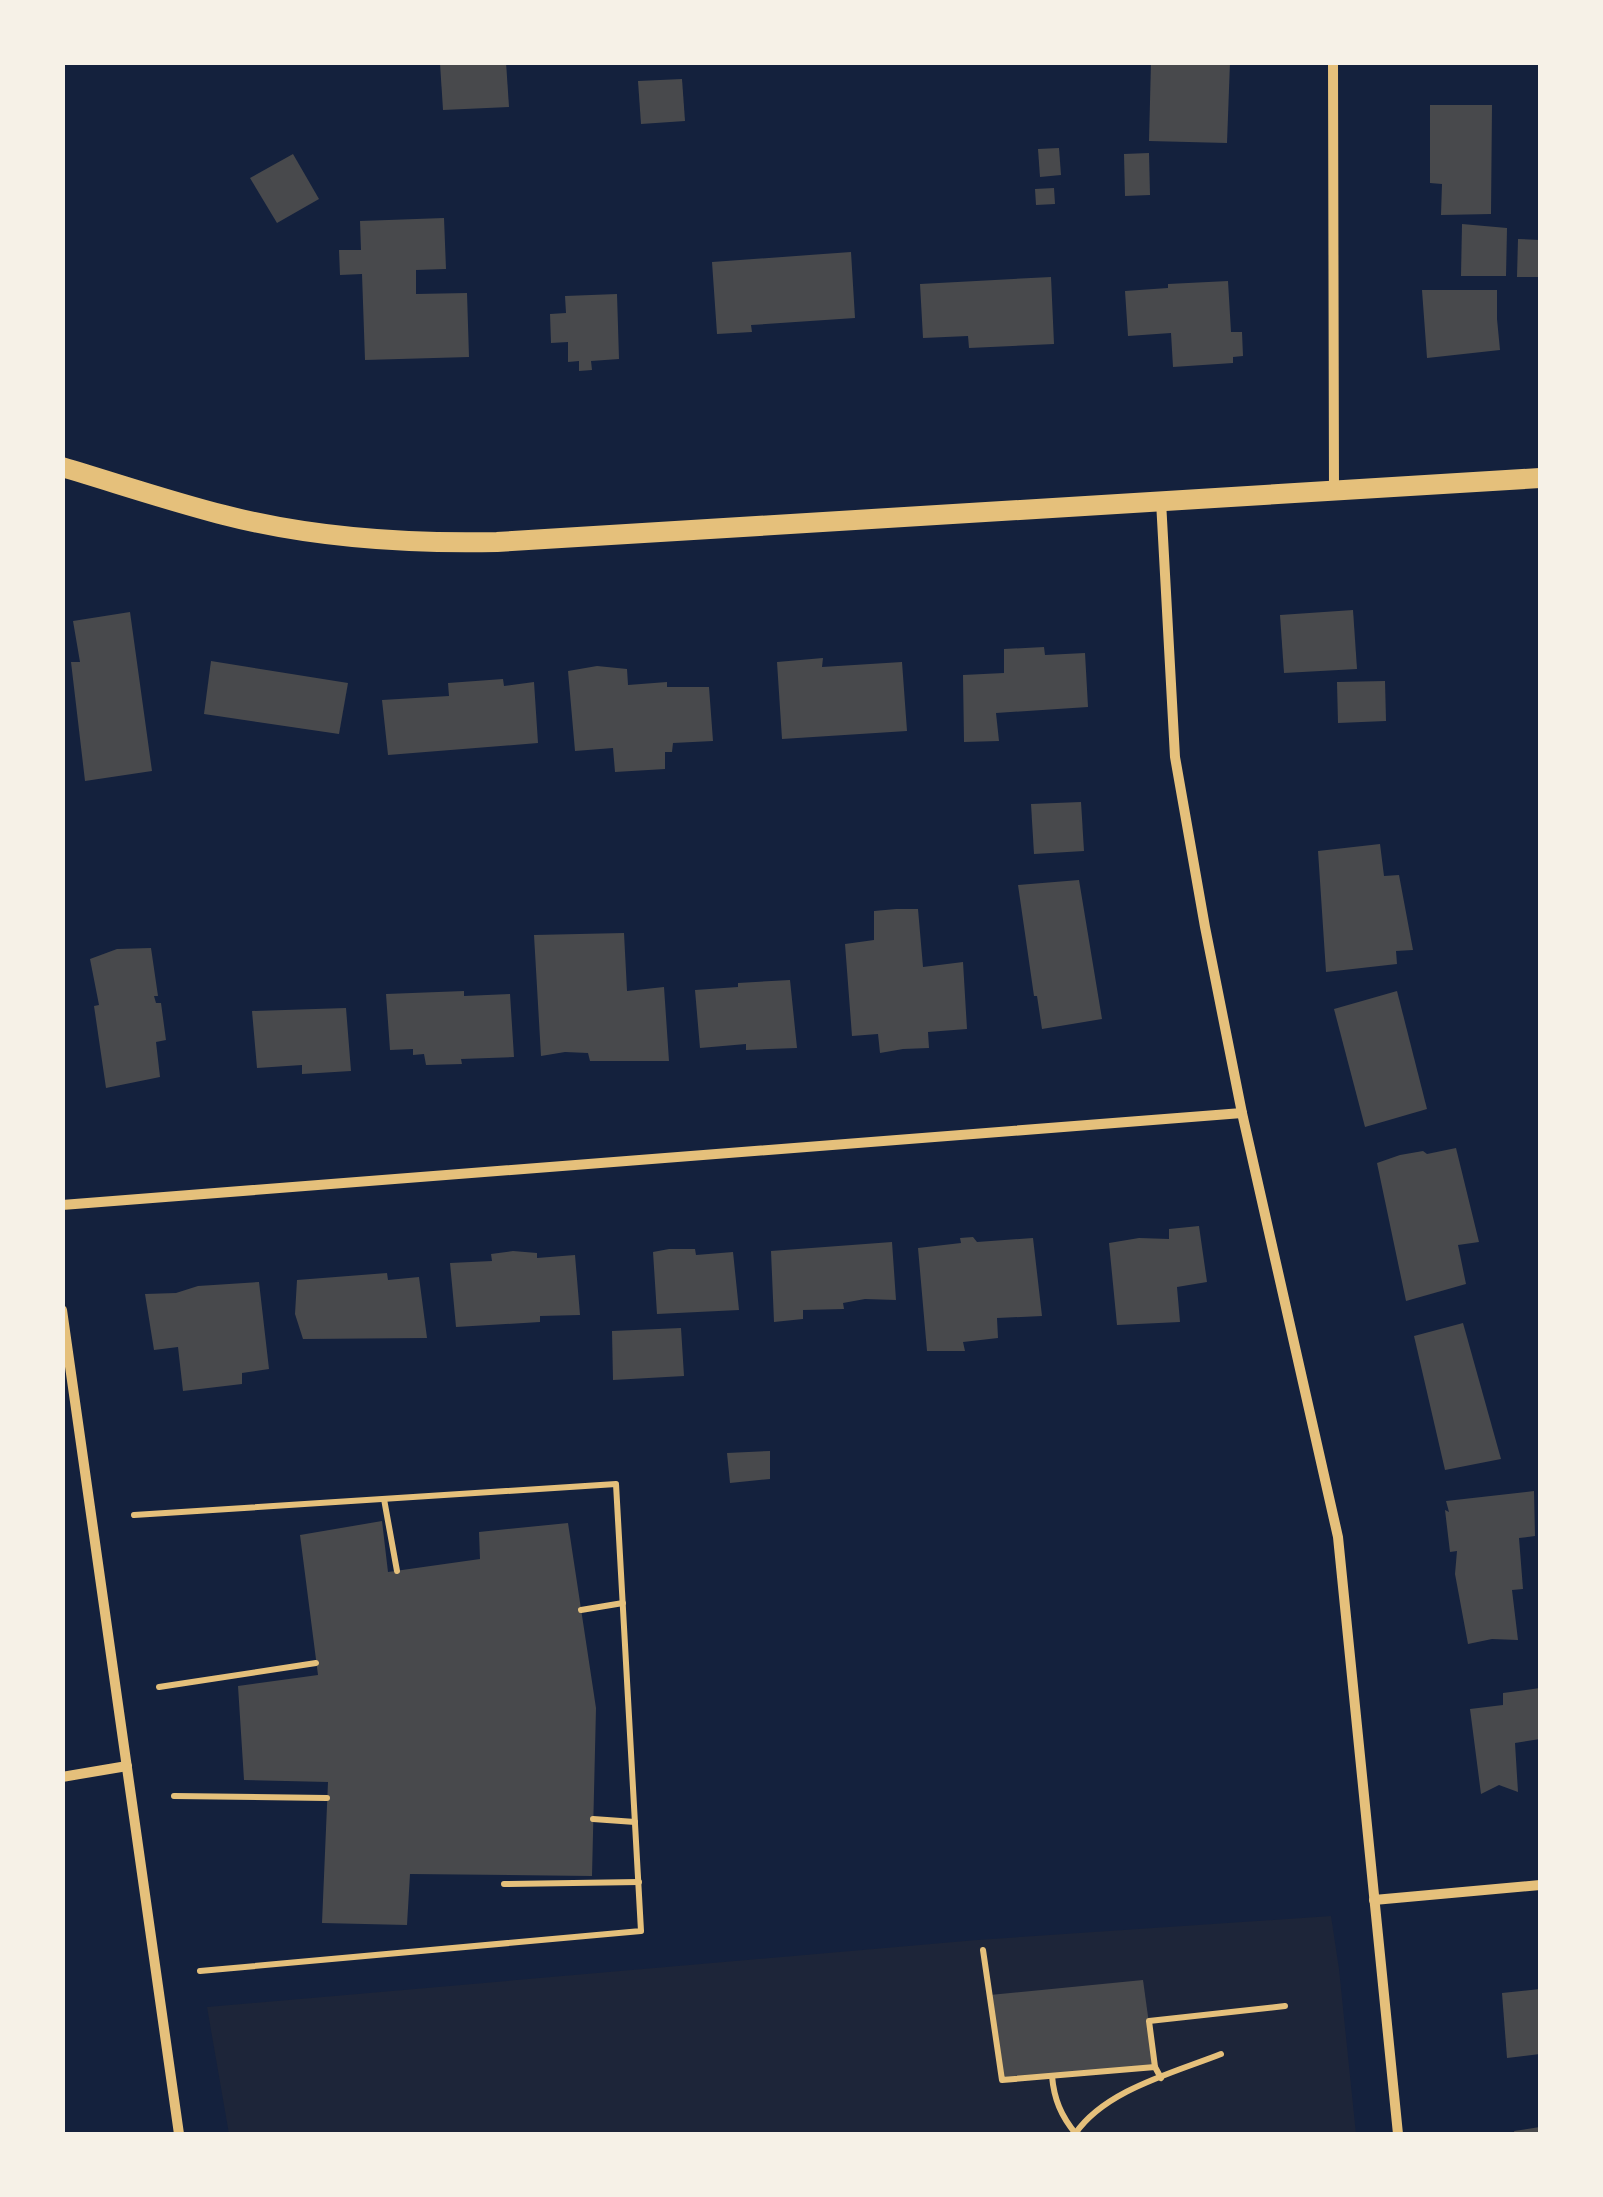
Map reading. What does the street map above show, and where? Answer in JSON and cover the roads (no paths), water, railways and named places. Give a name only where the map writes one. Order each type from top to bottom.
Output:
[{"type":"main road","points":[[62,466],[239,519],[345,537],[420,542],[497,542],[1540,478]]},
{"type":"street","points":[[1333,62],[1334,491]]},
{"type":"street","points":[[1161,501],[1176,757],[1205,927],[1242,1114],[1338,1537],[1398,2134]]},
{"type":"street","points":[[62,1205],[1242,1114]]},
{"type":"street","points":[[62,1310],[179,2134]]},
{"type":"street","points":[[62,1777],[126,1766]]},
{"type":"street","points":[[1374,1900],[1540,1885]]}]
